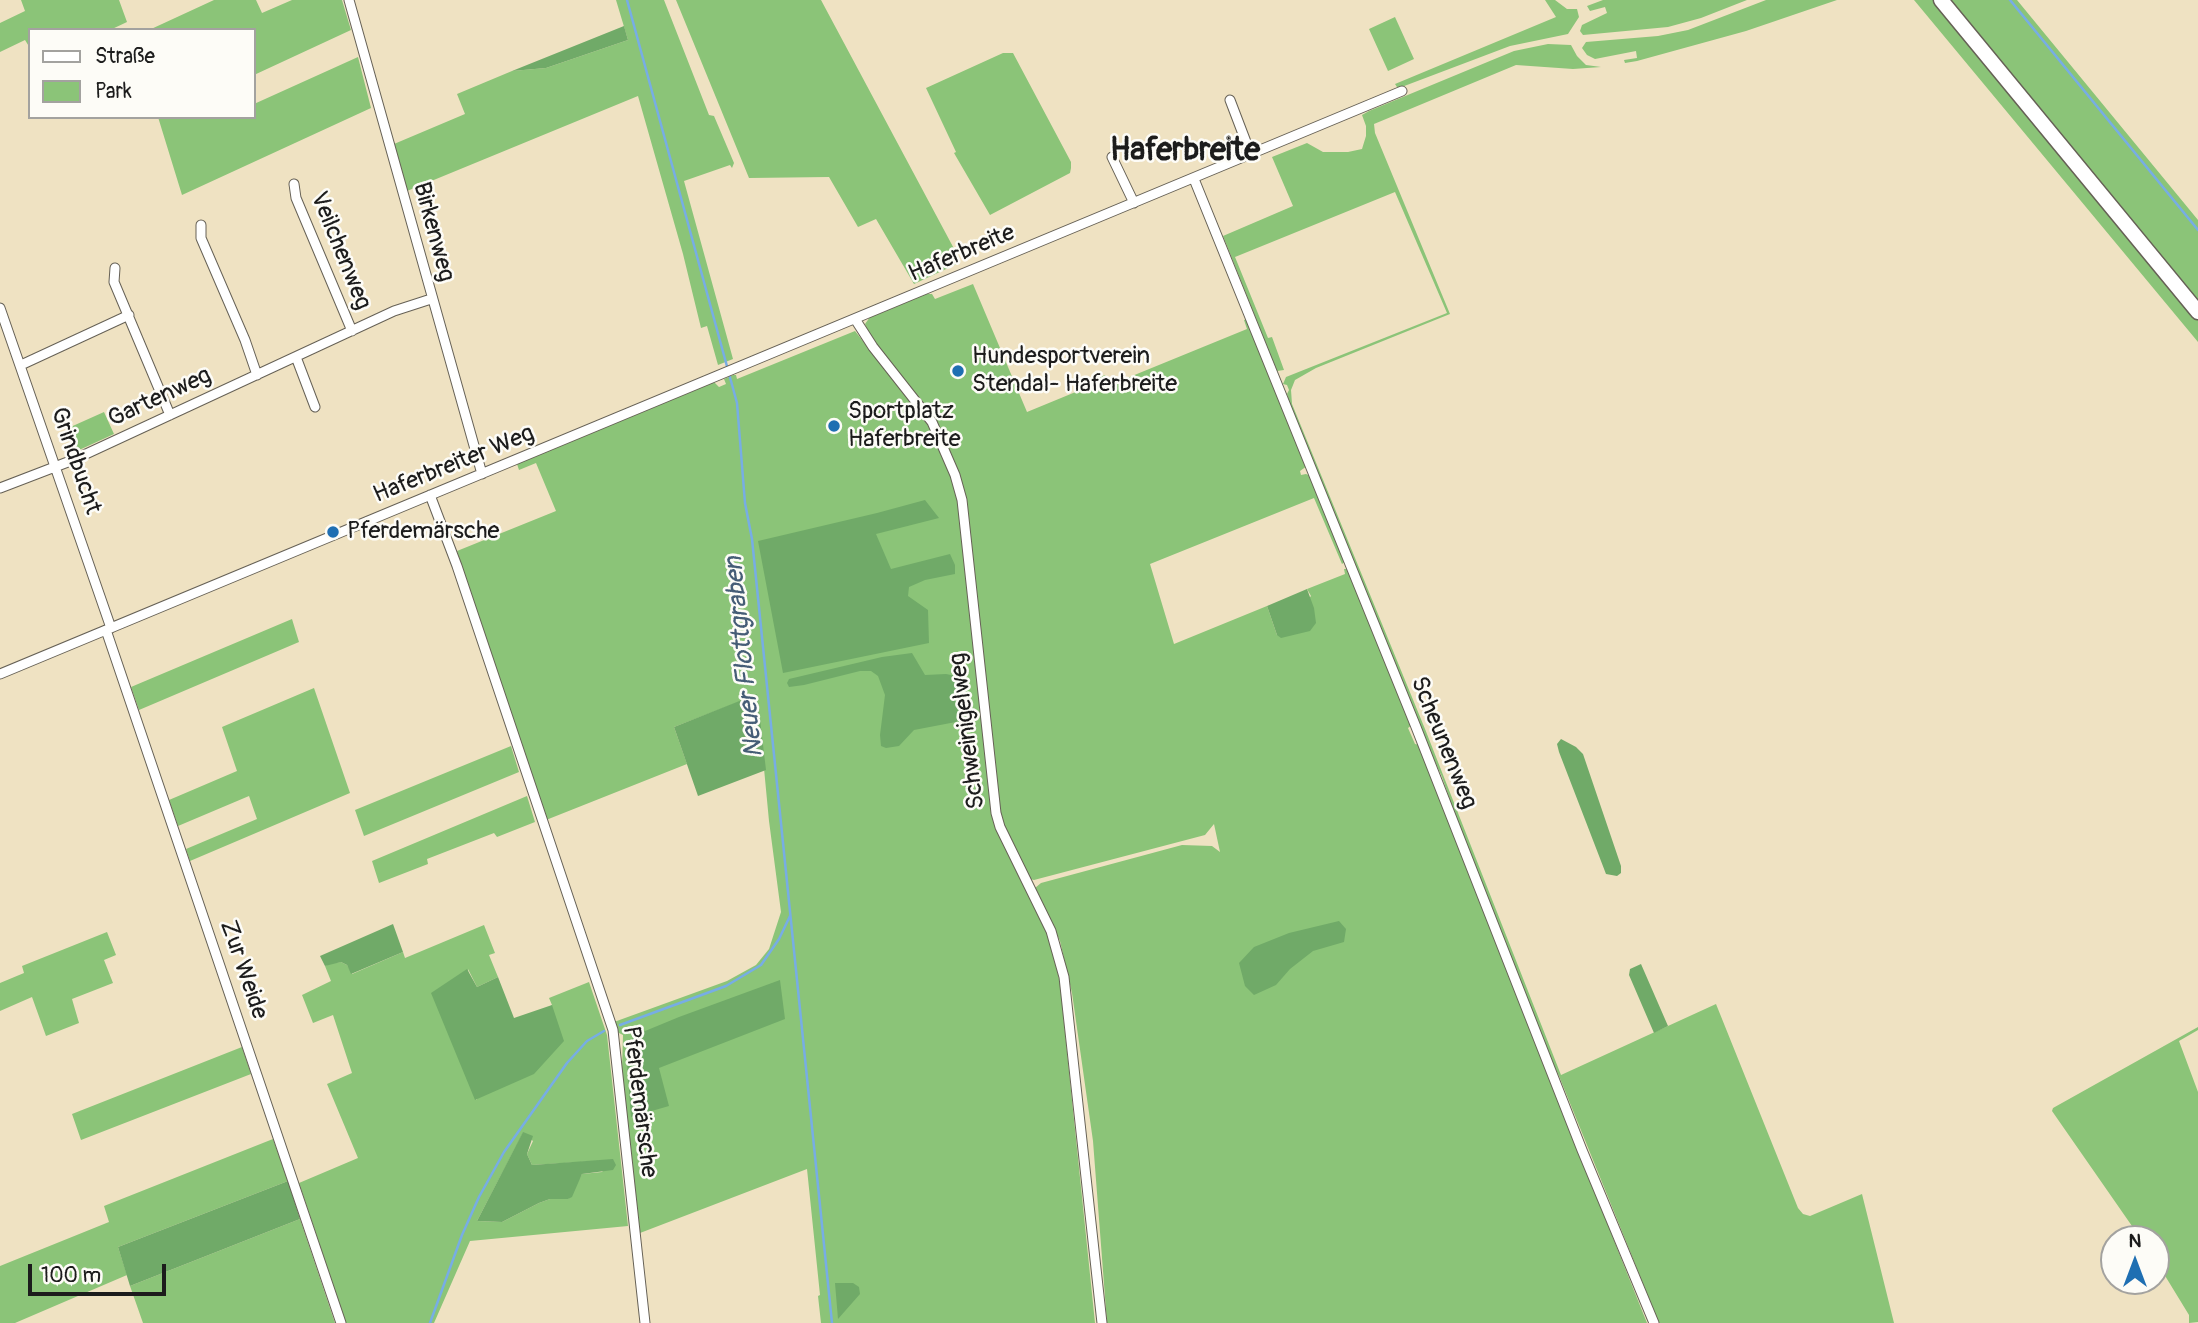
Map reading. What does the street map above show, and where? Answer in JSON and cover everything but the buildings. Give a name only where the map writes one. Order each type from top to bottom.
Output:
[{"type":"main road","points":[[1941,0],[2198,312]]},
{"type":"street","name":"Birkenweg","points":[[349,0],[482,474]]},
{"type":"street","name":"Haferbreite","points":[[805,339],[1402,91]]},
{"type":"street","points":[[1230,100],[1251,155]]},
{"type":"street","points":[[1112,157],[1134,204]]},
{"type":"street","name":"Scheunenweg","points":[[1194,179],[1416,727],[1582,1150],[1654,1323]]},
{"type":"street","name":"Veilchenweg","points":[[294,184],[296,198],[352,331]]},
{"type":"street","points":[[201,225],[201,238],[245,340],[257,375]]},
{"type":"street","points":[[115,268],[114,282],[170,415]]},
{"type":"street","name":"Gartenweg","points":[[0,488],[56,467],[400,309],[431,299]]},
{"type":"street","name":"Grindbucht","points":[[0,308],[109,629]]},
{"type":"street","points":[[21,365],[129,315]]},
{"type":"street","name":"Schweinigelweg","points":[[855,319],[873,347],[932,422],[955,475],[962,500],[996,813],[1000,827],[1051,931],[1064,977],[1102,1323]]},
{"type":"street","name":"Haferbreiter Weg","points":[[0,674],[805,339]]},
{"type":"street","points":[[296,357],[316,407]]},
{"type":"street","name":"Pferdemärsche","points":[[430,495],[461,578],[613,1030],[645,1323]]},
{"type":"street","name":"Zur Weide","points":[[109,629],[341,1323]]},
{"type":"green space","points":[[21,0],[119,0],[127,22],[114,28],[28,28],[28,45],[25,40],[0,52],[0,23],[25,11]]},
{"type":"green space","points":[[214,0],[256,0],[262,13],[292,0],[342,0],[351,30],[256,74],[256,28],[153,28]]},
{"type":"green space","points":[[616,0],[664,0],[709,115],[714,116],[734,163],[732,168],[730,165],[684,181],[733,359],[718,365],[707,326],[701,328],[638,96],[407,191],[394,144],[465,114],[457,94],[512,71],[546,68],[628,40]]},
{"type":"green space","points":[[676,0],[821,0],[959,258],[959,263],[914,284],[876,219],[858,227],[829,177],[749,178]]},
{"type":"green space","points":[[1545,0],[1555,0],[1567,9],[1577,9],[1579,17],[1568,34],[1510,46],[1399,88],[1395,84],[1556,17]]},
{"type":"green space","points":[[1603,0],[1747,0],[1701,18],[1668,27],[1583,35],[1580,31],[1582,25],[1607,13],[1605,7],[1590,11],[1587,6]]},
{"type":"green space","points":[[1766,0],[1837,0],[1746,31],[1637,61],[1625,63],[1624,60],[1637,58],[1636,51],[1595,59],[1587,55],[1582,48],[1586,42],[1658,36],[1688,30]]},
{"type":"green space","points":[[1914,0],[1933,0],[2198,320],[2198,342]]},
{"type":"green space","points":[[1949,0],[2017,0],[2198,220],[2198,302]]},
{"type":"green space","points":[[1395,17],[1414,59],[1388,71],[1369,29]]},
{"type":"green space","points":[[624,26],[628,40],[546,68],[512,71]]},
{"type":"green space","points":[[1548,44],[1571,45],[1586,65],[1601,67],[1573,69],[1516,65],[1374,124],[1375,133],[1450,314],[1316,368],[1295,380],[1291,390],[1292,404],[1425,729],[1561,1075],[1716,1004],[1798,1208],[1803,1214],[1810,1216],[1862,1194],[1894,1323],[1659,1323],[1559,1076],[1541,1040],[1442,777],[1291,409],[1287,385],[1283,384],[1286,377],[1447,313],[1395,192],[1235,257],[1268,338],[1272,337],[1284,370],[1277,371],[1223,236],[1293,206],[1272,157],[1307,143],[1323,152],[1362,149],[1366,126],[1362,115],[1369,111],[1514,51]]},
{"type":"green space","points":[[1003,53],[1013,53],[1071,162],[1071,168],[1070,173],[990,215],[954,153],[956,152],[926,88]]},
{"type":"green space","points":[[358,57],[371,108],[182,195],[159,119],[256,119],[256,103]]},
{"type":"green space","points":[[973,284],[1027,412],[1078,391],[1105,375],[1110,385],[1247,329],[1244,320],[1247,319],[1307,466],[1300,471],[1301,475],[1311,476],[1346,561],[1342,564],[1314,498],[1150,564],[1174,644],[1267,606],[1277,635],[1311,596],[1307,589],[1345,574],[1344,569],[1349,569],[1412,725],[1408,728],[1415,744],[1420,745],[1647,1323],[1107,1323],[1093,1141],[1072,993],[1060,941],[1035,888],[1041,883],[1182,845],[1212,846],[1220,852],[1214,824],[1205,835],[1034,880],[1030,879],[1006,834],[998,809],[965,496],[934,421],[918,397],[874,344],[865,324],[870,317],[925,294],[932,294],[935,299]]},
{"type":"green space","points":[[855,331],[933,430],[959,495],[992,809],[1051,939],[1060,984],[1095,1323],[821,1323],[807,1169],[640,1233],[622,1069],[623,1035],[617,1032],[614,1022],[727,981],[756,965],[769,949],[781,912],[757,695],[674,727],[687,764],[546,820],[457,551],[556,511],[536,463],[519,470],[517,464],[520,461],[714,382],[719,387],[726,384],[724,379],[733,375],[736,375],[737,379]]},
{"type":"green space","points":[[104,412],[114,434],[77,451],[66,429]]},
{"type":"green space","points":[[925,500],[939,518],[876,534],[891,569],[950,554],[955,565],[955,574],[925,580],[909,587],[908,596],[928,610],[929,643],[783,673],[758,541]]},
{"type":"green space","points":[[1307,589],[1316,623],[1310,631],[1281,638],[1277,635],[1267,606]]},
{"type":"green space","points":[[292,619],[299,642],[139,710],[131,687]]},
{"type":"green space","points":[[912,653],[925,675],[946,674],[961,677],[965,718],[914,730],[899,746],[881,746],[885,695],[878,676],[871,671],[860,671],[804,685],[789,687],[787,683],[789,679],[882,657]]},
{"type":"green space","points":[[314,688],[350,793],[190,861],[186,849],[257,819],[249,796],[178,826],[169,800],[237,771],[222,727]]},
{"type":"green space","points":[[757,694],[766,770],[698,796],[674,727]]},
{"type":"green space","points":[[1561,739],[1583,754],[1621,866],[1621,873],[1617,876],[1606,874],[1559,752],[1557,744]]},
{"type":"green space","points":[[511,746],[519,772],[364,836],[355,810]]},
{"type":"green space","points":[[527,796],[535,822],[497,837],[494,833],[427,859],[428,864],[379,883],[372,861]]},
{"type":"green space","points":[[1339,921],[1346,929],[1344,942],[1313,951],[1290,969],[1276,985],[1254,995],[1245,986],[1239,963],[1254,947],[1289,933]]},
{"type":"green space","points":[[393,924],[403,952],[351,974],[347,965],[341,962],[325,966],[320,956]]},
{"type":"green space","points":[[484,925],[495,953],[489,955],[498,977],[477,987],[468,969],[476,1100],[552,1005],[549,998],[589,982],[607,1035],[628,1226],[470,1241],[434,1323],[346,1323],[299,1183],[358,1158],[327,1084],[352,1073],[333,1015],[313,1023],[302,995],[331,981],[325,966],[331,963],[341,962],[347,965],[352,974],[403,952],[405,958]],"holes":[[[523,1133],[533,1141],[527,1154],[532,1165],[613,1160],[602,1172],[582,1174],[568,1199],[550,1199],[502,1222],[477,1221]]]},
{"type":"green space","points":[[107,932],[116,955],[104,960],[113,983],[72,999],[79,1023],[46,1036],[32,997],[0,1011],[0,983],[24,973],[22,966]]},
{"type":"green space","points":[[1641,964],[1668,1026],[1654,1033],[1629,975],[1630,969]]},
{"type":"green space","points":[[467,969],[477,987],[498,977],[514,1018],[552,1005],[564,1041],[534,1074],[475,1100],[431,993]]},
{"type":"green space","points":[[780,980],[785,1019],[659,1068],[669,1106],[631,1117],[627,1064],[633,1036]]},
{"type":"green space","points":[[2198,1027],[2198,1030],[2179,1041],[2198,1092],[2198,1322],[2189,1323],[2189,1315],[2170,1284],[2170,1225],[2131,1225],[2052,1111],[2053,1108]]},
{"type":"green space","points":[[242,1047],[251,1074],[81,1140],[72,1114]]},
{"type":"green space","points":[[523,1132],[533,1136],[527,1154],[532,1165],[613,1159],[616,1165],[613,1170],[582,1174],[572,1197],[568,1199],[550,1199],[502,1222],[477,1221]]},
{"type":"green space","points":[[273,1139],[288,1181],[118,1247],[127,1275],[15,1323],[0,1323],[0,1266],[109,1222],[104,1206]]},
{"type":"green space","points":[[288,1181],[300,1219],[130,1286],[118,1247]]},
{"type":"green space","points":[[300,1219],[335,1323],[143,1323],[130,1286]]},
{"type":"green space","points":[[835,1283],[853,1283],[859,1287],[860,1294],[838,1319]]},
{"type":"waterway","name":"Neuer Flottgraben","points":[[627,0],[737,403],[745,503],[752,539],[832,1323]]},
{"type":"waterway","points":[[2010,0],[2198,230]]},
{"type":"waterway","points":[[620,1025],[726,986],[761,965],[779,939],[790,916]]},
{"type":"waterway","points":[[430,1323],[462,1235],[504,1152],[567,1063],[587,1041],[604,1031]]},
{"type":"place","name":"Hundesportverein Stendal- Haferbreite","points":[[958,371]]},
{"type":"place","name":"Sportplatz Haferbreite","points":[[834,426]]},
{"type":"place","name":"Pferdemärsche","points":[[333,532]]},
{"type":"district","name":"Haferbreite","points":[[1185,152]]}]
